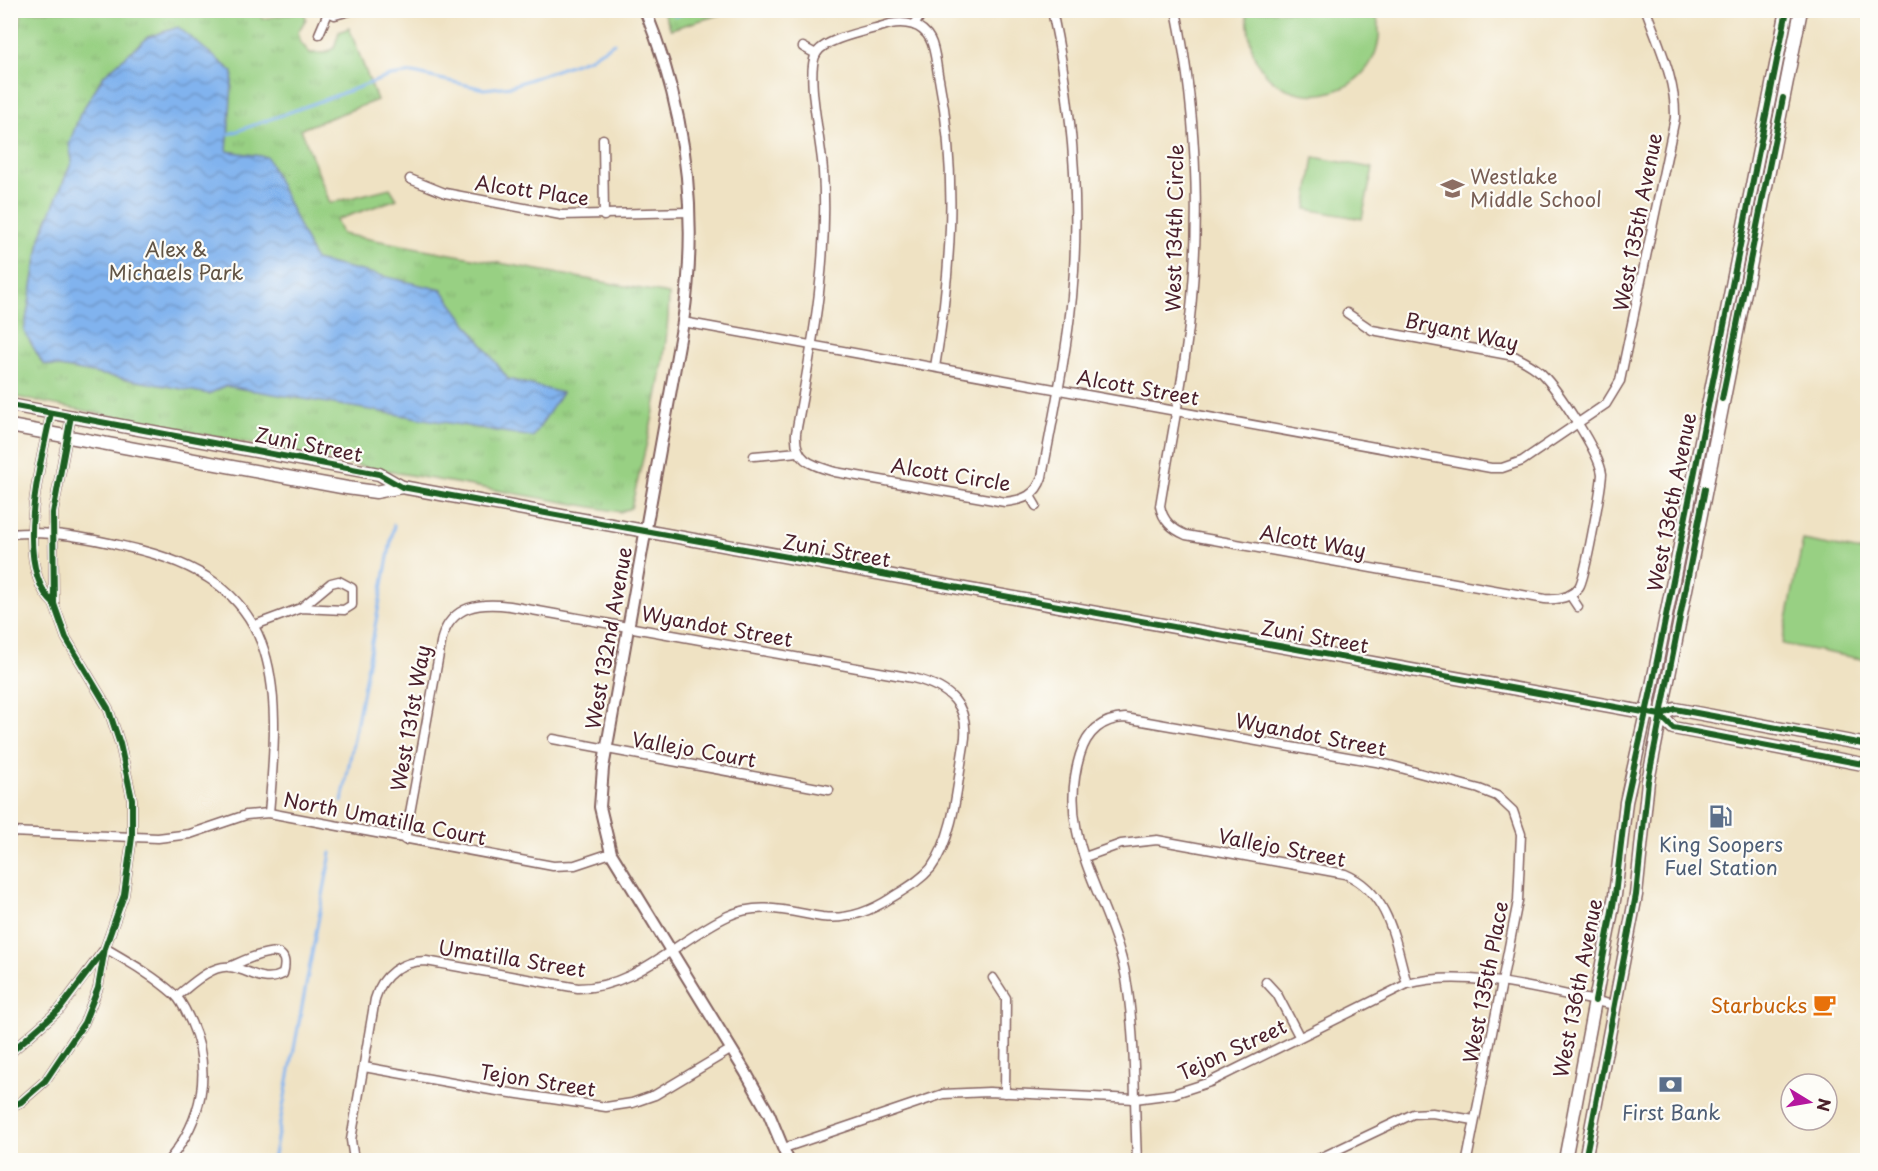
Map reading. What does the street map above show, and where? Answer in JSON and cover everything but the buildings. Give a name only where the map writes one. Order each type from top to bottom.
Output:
[{"type":"main road","name":"West 136th Avenue","points":[[1564,1161],[1615,895],[1626,802],[1787,10]]},
{"type":"main road","name":"West 136th Avenue","points":[[1585,1161],[1636,895],[1645,799],[1660,716],[1801,10]]},
{"type":"main road","points":[[1709,396],[1722,399]]},
{"type":"main road","name":"Zuni Street","points":[[10,405],[379,474],[402,487],[1645,713],[1660,716],[1673,728],[1868,765]]},
{"type":"main road","name":"Zuni Street","points":[[10,426],[347,488],[376,492],[402,487]]},
{"type":"main road","name":"Zuni Street","points":[[1660,716],[1676,709],[1868,746]]},
{"type":"street","points":[[319,34],[326,12],[338,15],[354,10]]},
{"type":"street","name":"West 132nd Avenue","points":[[645,10],[666,65],[679,118],[688,173],[690,264],[683,322],[606,750],[600,807],[611,853],[769,1114],[788,1161]]},
{"type":"street","points":[[1052,10],[1068,96],[1076,189],[1072,294],[1058,389]]},
{"type":"street","name":"West 134th Circle","points":[[1176,10],[1191,123],[1195,206],[1189,327],[1176,411]]},
{"type":"street","name":"West 135th Avenue","points":[[1577,424],[1606,404],[1620,381],[1675,118],[1675,96],[1670,75],[1646,10]]},
{"type":"street","points":[[914,25],[922,12]]},
{"type":"street","points":[[754,456],[798,453],[796,433],[822,282],[825,203],[822,156],[812,81],[816,54],[824,45],[838,39],[901,22],[914,25],[924,32],[931,44],[941,90],[948,151],[949,262],[935,367]]},
{"type":"street","points":[[803,47],[816,54]]},
{"type":"street","points":[[603,140],[604,216]]},
{"type":"street","name":"Alcott Place","points":[[410,179],[428,189],[561,215],[604,216],[690,212]]},
{"type":"street","name":"Bryant Way","points":[[1347,314],[1372,330],[1514,356],[1531,364],[1543,375],[1577,424],[1599,461],[1602,474],[1582,580],[1570,595]]},
{"type":"street","name":"Alcott Street","points":[[683,322],[1491,468],[1517,464],[1577,424]]},
{"type":"street","name":"Alcott Circle","points":[[798,453],[808,464],[835,472],[1005,502],[1018,501],[1030,496],[1042,477],[1058,389]]},
{"type":"street","points":[[1157,528],[1166,521],[1160,506],[1176,411]]},
{"type":"street","points":[[51,412],[32,533],[38,581],[43,594],[54,604]]},
{"type":"street","points":[[10,1107],[21,1102],[45,1080],[84,1023],[98,988],[105,948],[124,895],[132,837],[132,799],[120,744],[108,708],[66,638],[54,604],[52,534],[71,416]]},
{"type":"street","points":[[1030,496],[1036,506]]},
{"type":"street","name":"Alcott Way","points":[[1166,521],[1173,529],[1186,534],[1545,599],[1555,600],[1570,595]]},
{"type":"street","points":[[10,534],[52,534],[92,539],[160,554],[189,565],[220,586],[255,626],[268,659],[273,689],[275,739],[269,813]]},
{"type":"street","points":[[255,626],[301,608],[331,583],[339,581],[352,588],[352,604],[344,610],[301,608]]},
{"type":"street","points":[[1570,595],[1578,607]]},
{"type":"street","name":"Wyandot Street","points":[[462,610],[476,604],[494,603],[913,678],[940,687],[958,704]]},
{"type":"street","name":"West 131st Way","points":[[405,840],[442,638],[450,621],[462,610]]},
{"type":"street","name":"Umatilla Street","points":[[364,1066],[375,999],[383,981],[404,964],[423,961],[588,988],[620,980],[737,912],[766,908],[831,918],[850,916],[880,906],[918,880],[932,866],[940,851],[950,822],[966,730],[958,704]]},
{"type":"street","name":"Wyandot Street","points":[[1085,857],[1074,824],[1072,799],[1082,750],[1097,726],[1111,719],[1137,719],[1362,759],[1479,789],[1497,796],[1513,811]]},
{"type":"street","name":"Vallejo Court","points":[[553,739],[829,790]]},
{"type":"street","name":"West 135th Place","points":[[1467,1161],[1518,901],[1521,834],[1513,811]]},
{"type":"street","name":"North Umatilla Court","points":[[10,832],[158,838],[190,834],[226,820],[269,813],[560,867],[611,853]]},
{"type":"street","name":"Vallejo Street","points":[[1085,857],[1121,844],[1158,840],[1345,874],[1366,886],[1382,904],[1407,984]]},
{"type":"street","points":[[1085,857],[1126,977],[1137,1161]]},
{"type":"street","points":[[105,948],[177,996],[189,1017],[200,1047],[203,1086],[190,1130],[169,1161]]},
{"type":"street","points":[[10,1053],[30,1039],[60,1009],[105,948]]},
{"type":"street","points":[[177,996],[214,970],[229,967],[267,951],[275,952],[285,965],[283,974],[273,979],[261,978],[229,967]]},
{"type":"street","name":"Tejon Street","points":[[784,1148],[928,1097],[955,1092],[1135,1099],[1173,1094],[1200,1086],[1407,984],[1448,977],[1501,983],[1615,1005]]},
{"type":"street","points":[[993,978],[1006,998],[1005,1093]]},
{"type":"street","points":[[1266,982],[1277,994],[1299,1036]]},
{"type":"street","name":"Tejon Street","points":[[364,1066],[491,1090],[606,1107],[632,1103],[655,1095],[730,1050]]},
{"type":"street","points":[[354,1161],[351,1140],[364,1066]]},
{"type":"street","points":[[1316,1161],[1413,1114],[1439,1114],[1474,1120]]},
{"type":"green space","name":"Alex & Michaels Park","points":[[259,10],[262,19],[304,11],[306,19],[298,32],[301,43],[310,53],[325,53],[334,48],[339,32],[349,28],[377,100],[301,129],[330,203],[390,188],[397,199],[336,220],[342,234],[669,294],[661,376],[631,508],[620,512],[370,468],[11,396],[10,82],[22,11]]},
{"type":"green space","points":[[671,11],[732,11],[671,29],[664,14]]},
{"type":"green space","points":[[1246,11],[1376,11],[1379,38],[1373,59],[1361,75],[1344,87],[1326,93],[1306,94],[1287,89],[1270,78],[1256,60]]},
{"type":"green space","points":[[1314,157],[1373,168],[1362,219],[1306,209]]},
{"type":"green space","points":[[1803,540],[1867,552],[1867,660],[1782,644]]},
{"type":"water","points":[[178,27],[233,72],[227,151],[267,157],[315,260],[442,290],[508,379],[562,393],[533,437],[225,386],[209,394],[43,364],[24,331],[41,235],[72,161],[69,144],[80,114],[104,75],[148,37]]},
{"type":"waterway","points":[[675,16],[691,10]]},
{"type":"waterway","points":[[229,134],[390,76],[413,73],[484,89],[511,86],[590,58],[614,43]]},
{"type":"waterway","points":[[342,802],[394,525]]},
{"type":"waterway","points":[[273,1160],[331,853]]},
{"type":"cycle path","points":[[1595,1001],[1615,895],[1626,802],[1651,691],[1787,10]]},
{"type":"cycle path","points":[[1722,399],[1783,98]]},
{"type":"cycle path","points":[[10,405],[379,474],[402,487],[1660,715],[1673,728],[1868,765]]},
{"type":"cycle path","points":[[51,413],[36,485],[32,540],[34,565],[41,587],[54,604]]},
{"type":"cycle path","points":[[10,1107],[21,1102],[45,1081],[84,1023],[98,988],[105,948],[124,895],[132,837],[132,799],[120,744],[108,708],[66,638],[54,604],[53,513],[71,416]]},
{"type":"cycle path","points":[[1585,1160],[1636,895],[1648,781],[1705,489]]},
{"type":"cycle path","points":[[1660,715],[1675,709],[1868,745]]},
{"type":"cycle path","points":[[10,1053],[60,1009],[102,953]]},
{"type":"place","name":"Westlake Middle School","points":[[1452,188]]},
{"type":"place","name":"King Soopers Fuel Station","points":[[1721,817]]},
{"type":"place","name":"Starbucks","points":[[1825,1005]]},
{"type":"place","name":"First Bank","points":[[1671,1084]]}]
